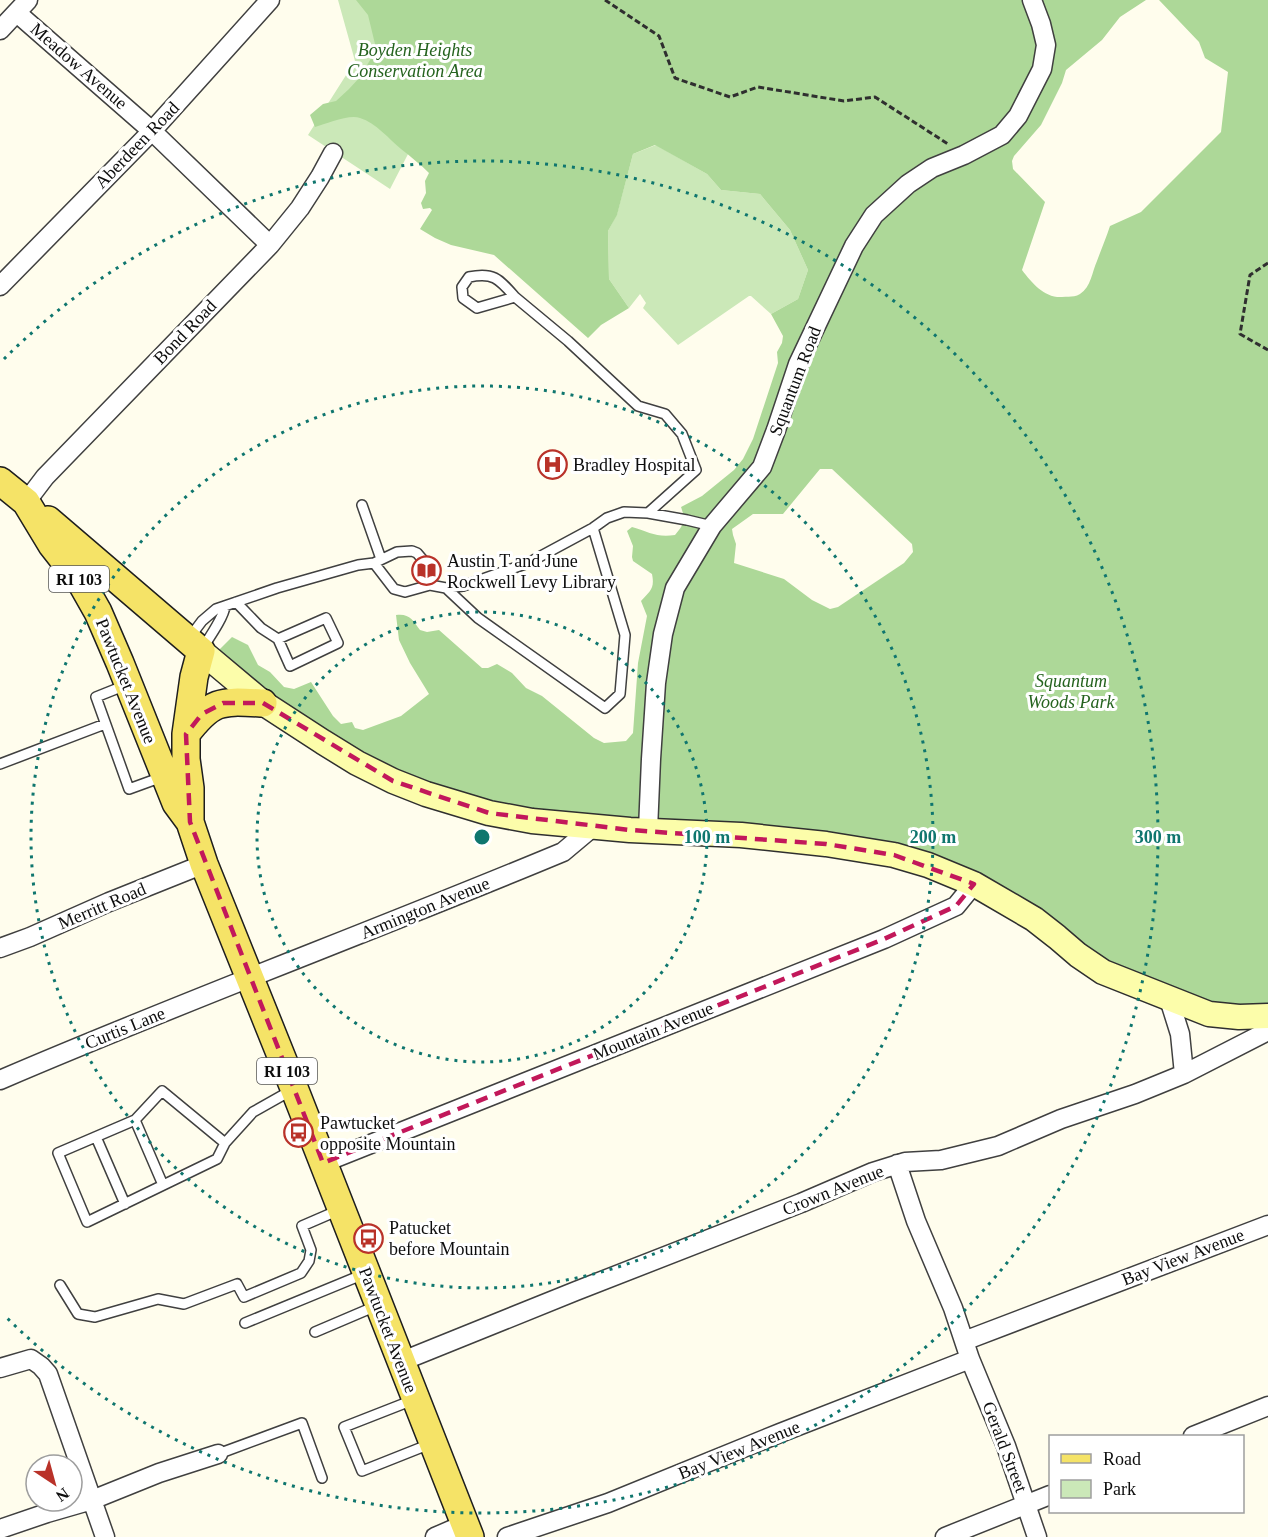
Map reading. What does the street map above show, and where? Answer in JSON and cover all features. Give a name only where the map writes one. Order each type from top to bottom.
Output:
[{"type":"main road","name":"Pawtucket Avenue","points":[[0,481],[26,502],[52,545],[81,582],[98,612],[251,979],[467,1531]]},
{"type":"main road","name":"RI 103","points":[[26,502],[194,646]]},
{"type":"main road","name":"Pawtucket Avenue","points":[[183,813],[190,788],[186,759],[186,734],[194,677],[194,646]]},
{"type":"main road","name":"Pawtucket Avenue","points":[[183,813],[169,744],[170,720],[174,692],[194,646]]},
{"type":"main road","points":[[194,646],[263,703],[357,763],[426,794],[489,813],[531,820],[630,830],[741,835],[826,844],[894,855],[974,884],[1034,919],[1103,972],[1209,1014],[1239,1017],[1268,1016]]},
{"type":"main road","points":[[186,734],[202,714],[216,705],[234,702],[263,703]]},
{"type":"street","name":"Aberdeen Road","points":[[0,286],[152,131],[270,0]]},
{"type":"street","name":"Squantum Road","points":[[648,830],[656,683],[663,634],[675,588],[712,526],[762,467],[798,364],[854,246],[874,215],[908,183],[932,168],[1002,135],[1018,117],[1042,69],[1046,45],[1032,0]]},
{"type":"street","name":"Meadow Avenue","points":[[22,6],[270,245]]},
{"type":"street","points":[[0,30],[22,6]]},
{"type":"street","name":"Bond Road","points":[[26,502],[45,477],[270,245],[300,208],[333,153]]},
{"type":"street","name":"Armington Avenue","points":[[251,979],[563,852],[594,826]]},
{"type":"street","name":"Merritt Road","points":[[0,948],[204,864]]},
{"type":"street","name":"Mountain Avenue","points":[[322,1163],[884,939],[956,906],[974,884]]},
{"type":"street","name":"Curtis Lane","points":[[0,1080],[111,1033],[251,979]]},
{"type":"street","points":[[1169,999],[1180,1034],[1184,1074]]},
{"type":"street","name":"Crown Avenue","points":[[400,1362],[801,1203],[873,1172],[905,1162],[941,1160],[998,1146],[1061,1119],[1135,1094],[1184,1074],[1268,1031]]},
{"type":"street","points":[[897,1164],[916,1221],[953,1308],[964,1341]]},
{"type":"street","name":"Bay View Avenue","points":[[964,1341],[1268,1225]]},
{"type":"street","name":"Gerald Street","points":[[964,1341],[1006,1446],[1038,1537]]},
{"type":"street","points":[[0,1368],[31,1359],[48,1374],[105,1537]]},
{"type":"street","name":"Bay View Avenue","points":[[507,1537],[608,1503],[970,1359]]},
{"type":"street","points":[[1198,1435],[1268,1406]]},
{"type":"street","points":[[0,1528],[92,1500],[159,1473],[218,1454]]},
{"type":"street","points":[[945,1537],[1049,1495]]},
{"type":"street","points":[[435,1537],[467,1531]]},
{"type":"lane","points":[[515,297],[477,308],[463,298],[462,286],[469,277],[482,274],[499,279],[515,297],[568,341],[639,406],[665,414],[682,434],[696,470],[648,513]]},
{"type":"lane","points":[[362,506],[377,561],[394,589],[405,592],[430,585],[446,588],[463,586],[528,563],[607,518],[624,512],[648,513],[712,526]]},
{"type":"lane","points":[[446,588],[478,618],[605,708],[620,694],[625,634],[593,528]]},
{"type":"lane","points":[[194,646],[202,621],[216,609],[277,588],[377,561],[397,552],[417,553],[431,573],[430,585]]},
{"type":"lane","points":[[236,602],[261,628],[278,639],[290,666],[338,643],[326,618],[278,639]]},
{"type":"lane","points":[[194,646],[214,628],[224,614],[225,606]]},
{"type":"lane","points":[[128,684],[96,697],[129,789],[165,776]]},
{"type":"lane","points":[[0,764],[105,724]]},
{"type":"lane","points":[[225,1143],[162,1091],[135,1120],[58,1153],[87,1222],[218,1159],[225,1143],[253,1112],[294,1088]]},
{"type":"lane","points":[[135,1120],[163,1185]]},
{"type":"lane","points":[[96,1137],[125,1204]]},
{"type":"lane","points":[[60,1285],[78,1314],[95,1317],[158,1299],[184,1304],[237,1284],[244,1297],[301,1273],[309,1261],[311,1251],[302,1226],[341,1209]]},
{"type":"lane","points":[[245,1323],[366,1273]]},
{"type":"lane","points":[[315,1332],[378,1305]]},
{"type":"lane","points":[[415,1399],[344,1427],[362,1472],[432,1443]]},
{"type":"lane","points":[[218,1454],[302,1423],[322,1478]]},
{"type":"path","points":[[605,0],[659,36],[675,78],[730,97],[758,87],[844,101],[875,97],[964,154]]},
{"type":"path","points":[[1268,263],[1250,275],[1240,334],[1268,350]]},
{"type":"highlighted area","points":[[223,703],[263,703],[393,781],[489,813],[630,830],[826,844],[894,855],[974,884],[956,906],[884,939],[323,1163],[190,822],[186,734],[202,714]]},
{"type":"green space","name":"Boyden Heights Conservation Area","points":[[338,0],[640,0],[423,125],[390,189],[308,135],[355,61]]},
{"type":"green space","name":"Squantum Woods Park","points":[[356,0],[1146,0],[1120,17],[1102,40],[1066,70],[1041,125],[1012,161],[1013,169],[1045,202],[1022,270],[1034,285],[1044,292],[1062,297],[1078,295],[1087,287],[1110,226],[1141,212],[1221,132],[1228,72],[1205,58],[1199,42],[1159,0],[1268,0],[1268,1017],[1211,1016],[923,864],[633,831],[395,782],[213,656],[232,637],[248,645],[258,665],[270,672],[284,687],[294,689],[311,682],[333,716],[341,724],[352,722],[355,728],[363,730],[401,716],[429,694],[399,640],[396,615],[404,615],[413,620],[420,630],[427,632],[439,630],[482,668],[497,664],[512,673],[526,688],[542,696],[594,738],[604,743],[626,741],[633,733],[638,663],[647,616],[641,601],[653,583],[652,574],[633,561],[633,546],[627,531],[632,527],[658,535],[675,535],[683,522],[681,507],[702,496],[734,470],[743,459],[753,439],[778,363],[777,352],[782,343],[783,336],[771,314],[798,299],[808,270],[790,230],[760,194],[721,190],[707,174],[655,145],[633,154],[617,215],[608,231],[609,279],[629,308],[601,325],[588,338],[494,255],[451,245],[420,229],[432,210],[423,209],[421,203],[426,193],[425,181],[429,173],[377,127],[366,120],[355,117],[315,127],[310,115],[323,104],[336,101],[349,89],[360,77],[373,55],[375,44],[368,15]],"holes":[[[820,469],[832,469],[912,544],[913,552],[904,563],[838,607],[830,609],[812,600],[784,579],[734,563],[736,544],[732,529],[753,514],[783,514]]]},
{"type":"green space","points":[[656,145],[707,174],[721,190],[760,194],[790,230],[808,270],[798,299],[771,314],[749,296],[678,345],[643,308],[646,303],[640,294],[629,308],[609,279],[608,231],[617,214],[633,154]]},
{"type":"place","name":"Bradley Hospital","points":[[552,465]]},
{"type":"place","name":"Austin T and June Rockwell Levy Library","points":[[426,571]]},
{"type":"place","name":"Pawtucket opposite Mountain","points":[[299,1133]]},
{"type":"place","name":"Patucket before Mountain","points":[[368,1238]]}]
